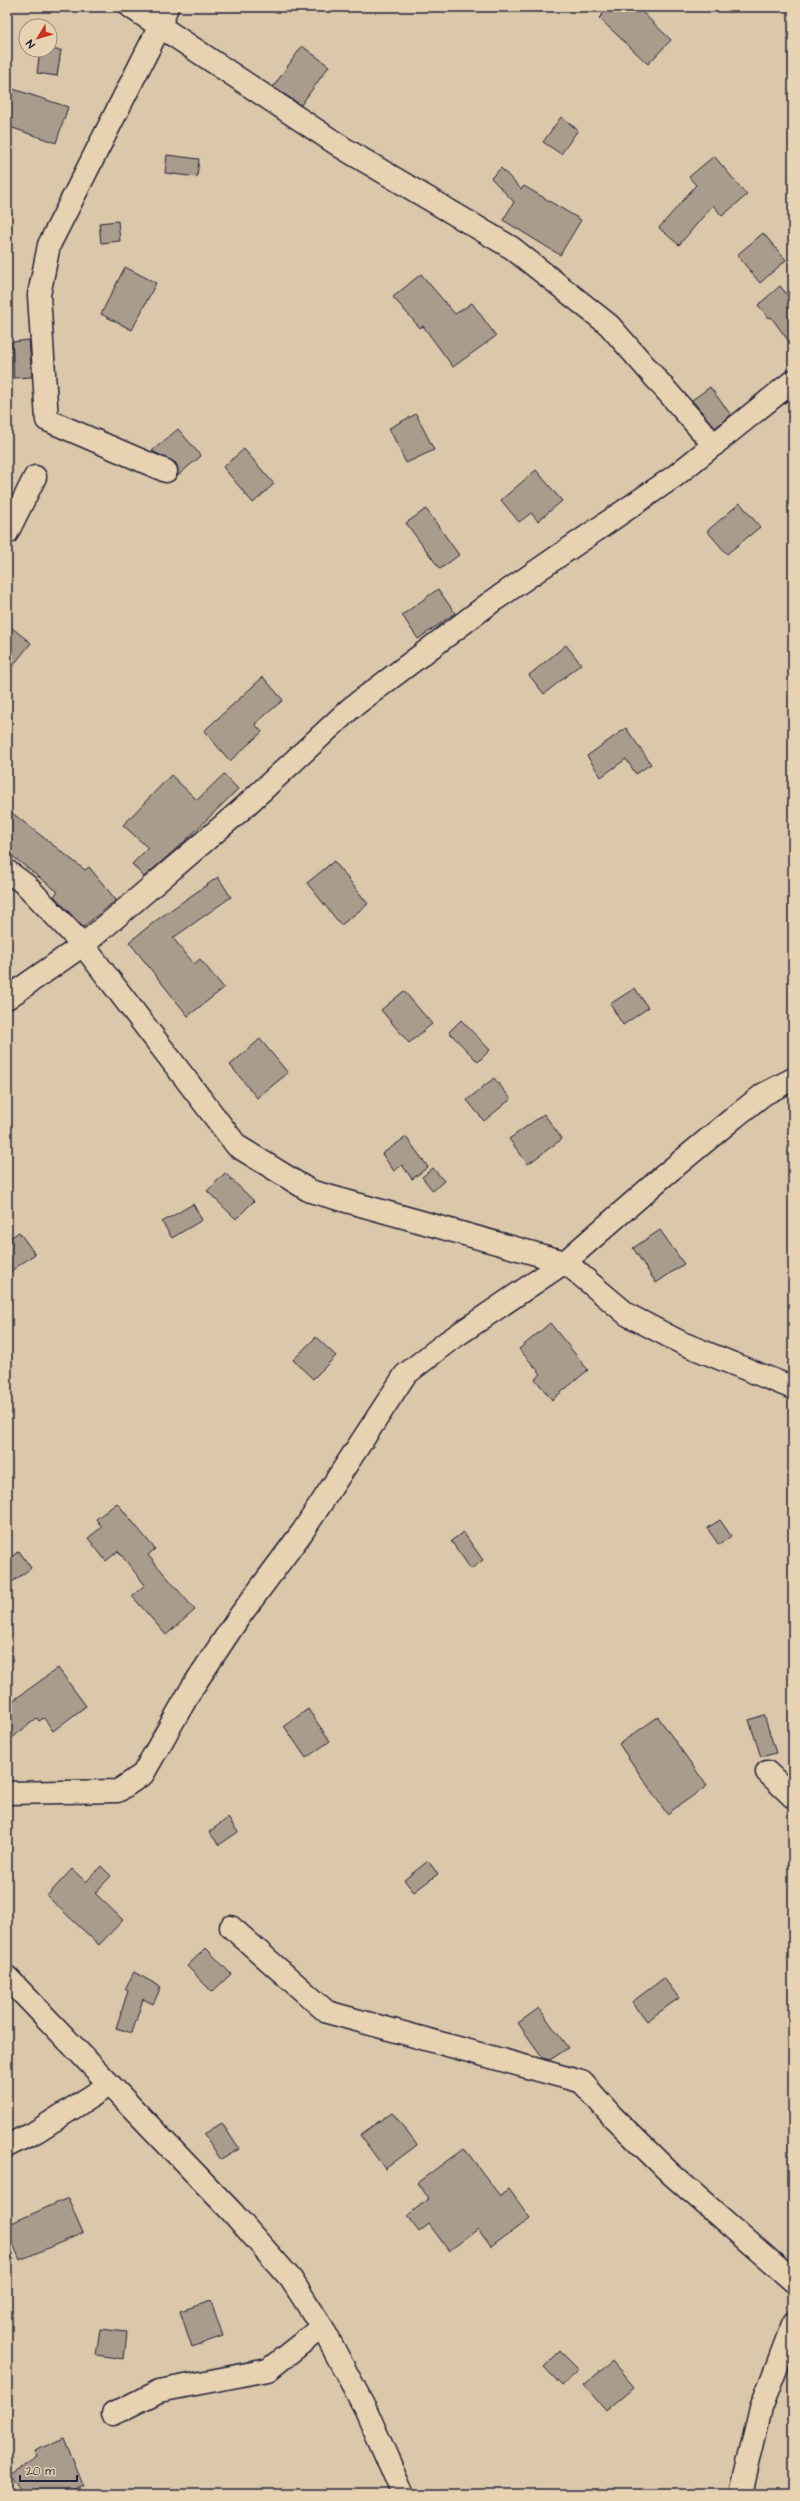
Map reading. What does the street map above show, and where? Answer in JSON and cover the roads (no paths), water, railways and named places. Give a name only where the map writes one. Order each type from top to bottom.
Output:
[{"type":"street","points":[[131,7],[164,17],[343,148],[512,248],[609,325],[714,445]]},
{"type":"street","points":[[164,17],[49,245],[39,295],[47,420],[166,471]]},
{"type":"street","points":[[7,998],[83,945],[241,810],[351,708],[490,602],[668,481],[793,381]]},
{"type":"street","points":[[7,533],[35,477]]},
{"type":"street","points":[[7,871],[26,885],[83,945],[237,1146],[310,1191],[565,1262],[628,1315],[682,1343],[793,1388]]},
{"type":"street","points":[[7,1793],[118,1791],[143,1774],[192,1688],[238,1617],[303,1531],[405,1375],[447,1342],[565,1262],[661,1178],[736,1116],[764,1094],[793,1079]]},
{"type":"street","points":[[767,1772],[793,1797]]},
{"type":"street","points":[[231,1927],[327,2012],[582,2082],[612,2116],[670,2173],[793,2281]]},
{"type":"street","points":[[7,1978],[232,2212],[291,2279],[322,2327],[366,2410],[403,2494]]},
{"type":"street","points":[[7,2146],[37,2131],[109,2085]]},
{"type":"street","points":[[741,2494],[761,2408],[793,2324]]},
{"type":"street","points":[[113,2414],[159,2391],[268,2370],[322,2327]]}]
